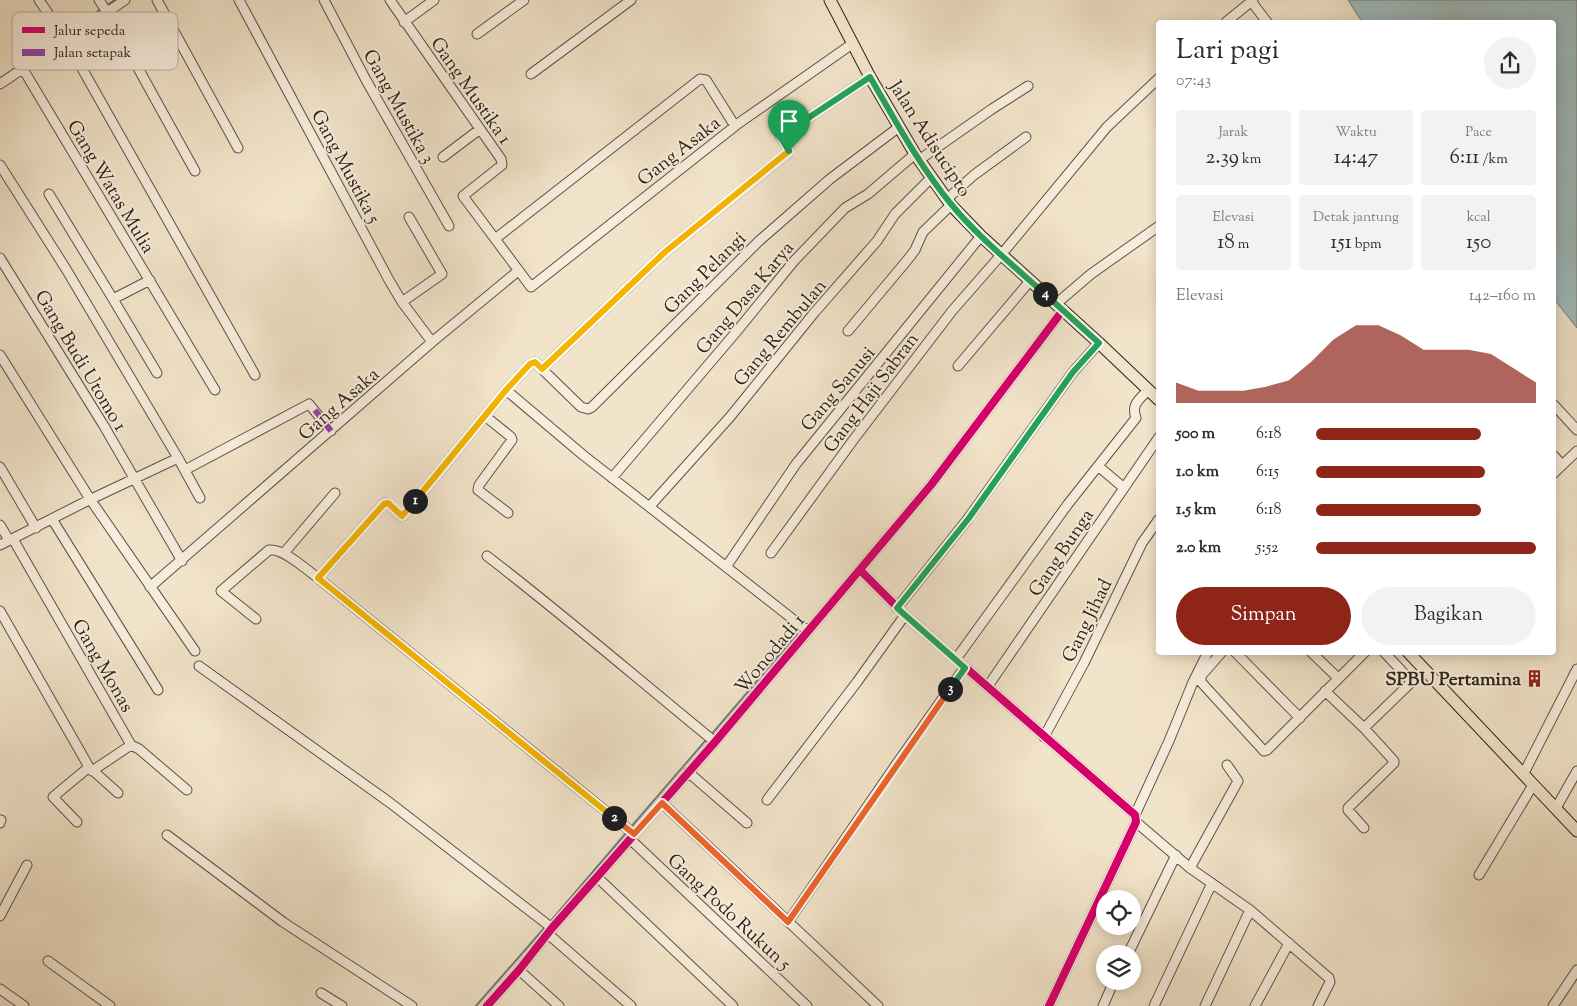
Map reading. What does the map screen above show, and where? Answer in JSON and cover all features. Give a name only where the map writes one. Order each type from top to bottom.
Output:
[{"type":"main road","name":"Jalan Adisucipto","points":[[830,0],[852,44],[899,127],[917,157],[949,202],[1001,255],[1156,397]]},
{"type":"main road","points":[[1411,655],[1577,831]]},
{"type":"street","points":[[39,0],[47,12]]},
{"type":"street","points":[[103,6],[125,0]]},
{"type":"street","points":[[157,0],[164,12]]},
{"type":"street","name":"Gang Mustika 5","points":[[240,0],[402,302],[432,342]]},
{"type":"street","name":"Gang Mustika 3","points":[[324,0],[366,80],[449,226]]},
{"type":"street","name":"Gang Mustika 1","points":[[390,0],[502,159],[502,165],[463,196],[530,286]]},
{"type":"street","points":[[404,22],[434,0]]},
{"type":"street","points":[[478,34],[524,0]]},
{"type":"street","points":[[531,74],[631,0]]},
{"type":"street","points":[[1228,20],[1252,1],[1266,20]]},
{"type":"street","points":[[178,38],[238,148]]},
{"type":"street","name":"Gang Asaka","points":[[530,286],[534,286],[634,204],[736,126],[852,44]]},
{"type":"street","points":[[0,84],[20,70]]},
{"type":"street","name":"Gang Watas Mulia","points":[[24,70],[215,390]]},
{"type":"street","points":[[83,70],[255,375]]},
{"type":"street","points":[[139,70],[195,171]]},
{"type":"street","points":[[318,578],[384,504],[388,503],[400,516],[404,515],[506,390],[532,362],[535,362],[542,369],[665,252],[788,153],[788,149],[781,137],[784,134],[870,77]]},
{"type":"street","points":[[495,238],[700,79],[706,80],[736,126]]},
{"type":"street","name":"Gang Haji Sabran","points":[[771,553],[854,439],[952,311],[1107,127],[1156,81]]},
{"type":"street","name":"Gang Dasa Karya","points":[[612,478],[794,262],[845,208],[868,194],[917,157],[1028,86]]},
{"type":"street","name":"Gang Pelangi","points":[[542,369],[581,407],[588,409],[592,407],[758,241],[830,179],[899,127]]},
{"type":"street","points":[[443,157],[480,129]]},
{"type":"street","points":[[848,331],[909,258],[923,232],[949,202],[974,175],[1026,137]]},
{"type":"street","points":[[0,165],[66,269],[200,498]]},
{"type":"street","name":"Gang Rembulan","points":[[650,506],[730,417],[814,313],[877,241],[896,214],[931,178]]},
{"type":"street","points":[[49,194],[156,373]]},
{"type":"street","points":[[402,302],[442,274],[410,217]]},
{"type":"street","name":"Wonodadi 1","points":[[490,1005],[551,930],[715,742],[931,485],[1059,307],[1091,274],[1156,228]]},
{"type":"street","name":"Gang Sanusi","points":[[726,567],[796,464],[981,236]]},
{"type":"street","name":"Gang Budi Utomo 1","points":[[0,258],[99,418],[182,561]]},
{"type":"street","name":"Gang Asaka","points":[[150,587],[432,342],[518,271]]},
{"type":"street","points":[[113,299],[150,280]]},
{"type":"street","points":[[958,366],[1030,281]]},
{"type":"street","points":[[897,608],[969,518],[1073,372],[1099,343]]},
{"type":"street","points":[[0,355],[90,499],[195,651]]},
{"type":"street","points":[[506,390],[612,478],[808,631]]},
{"type":"street","points":[[956,659],[1068,504],[1136,418],[1135,405],[1148,390]]},
{"type":"street","points":[[185,470],[309,404],[331,431]]},
{"type":"street","points":[[1556,407],[1577,430]]},
{"type":"street","points":[[485,416],[511,437],[512,440],[479,485],[478,490],[508,513]]},
{"type":"street","name":"Gang Bunga","points":[[988,686],[1156,441]]},
{"type":"street","points":[[1556,471],[1577,451]]},
{"type":"street","points":[[0,545],[90,499],[135,480],[178,458]]},
{"type":"street","points":[[1556,458],[1562,465]]},
{"type":"street","points":[[1098,466],[1124,488]]},
{"type":"street","points":[[0,467],[36,528]]},
{"type":"street","points":[[256,619],[221,591],[270,550],[274,549],[284,553],[335,492]]},
{"type":"street","points":[[52,520],[158,690]]},
{"type":"street","name":"Gang Jihad","points":[[1044,737],[1084,663],[1142,543],[1156,523]]},
{"type":"street","name":"Gang Monas","points":[[0,525],[11,540],[131,745],[187,790]]},
{"type":"street","name":"Gang Podo Rukun 5","points":[[284,553],[318,578],[617,821],[807,1006]]},
{"type":"street","points":[[487,556],[548,602],[607,654],[715,742]]},
{"type":"street","points":[[860,570],[897,608],[988,686],[1190,868],[1250,910],[1330,980],[1318,1006]]},
{"type":"street","points":[[0,611],[91,769],[118,793]]},
{"type":"street","points":[[767,800],[857,682],[905,615]]},
{"type":"street","points":[[1049,1006],[1136,818],[1193,682],[1206,655]]},
{"type":"street","points":[[1219,655],[1201,676],[1202,682],[1264,751],[1300,718],[1362,655]]},
{"type":"street","points":[[1238,655],[1300,718]]},
{"type":"street","points":[[1315,655],[1338,678]]},
{"type":"street","points":[[1387,655],[1412,682]]},
{"type":"street","points":[[199,666],[389,802],[536,915],[631,1006]]},
{"type":"street","points":[[788,922],[965,668]]},
{"type":"street","points":[[1523,775],[1577,669]]},
{"type":"street","points":[[1364,728],[1424,670]]},
{"type":"street","points":[[1325,691],[1364,728],[1394,761],[1348,808],[1364,828]]},
{"type":"street","points":[[77,822],[53,797],[91,769],[131,745]]},
{"type":"street","points":[[1190,868],[1238,781],[1227,765]]},
{"type":"street","points":[[1556,808],[1577,771]]},
{"type":"street","points":[[688,772],[747,824]]},
{"type":"street","points":[[1479,875],[1533,786]]},
{"type":"street","points":[[662,803],[878,1006]]},
{"type":"street","points":[[168,835],[283,922],[412,1006]]},
{"type":"street","points":[[1132,945],[1176,855]]},
{"type":"street","points":[[0,916],[28,865]]},
{"type":"street","points":[[596,877],[732,1006]]},
{"type":"street","points":[[1154,1006],[1212,883]]},
{"type":"street","points":[[1205,1006],[1250,910]]},
{"type":"street","points":[[1255,1006],[1288,943]]},
{"type":"street","points":[[48,960],[110,1006]]},
{"type":"street","points":[[519,970],[560,1006]]},
{"type":"street","points":[[1553,1006],[1577,970]]},
{"type":"street","points":[[0,989],[24,1006]]},
{"type":"street","points":[[1103,1006],[1110,990]]},
{"type":"street","points":[[321,993],[342,1006]]},
{"type":"water","points":[[1348,0],[1577,0],[1577,328],[1556,302],[1556,20],[1361,20]]},
{"type":"waterway","points":[[106,6],[115,0]]},
{"type":"waterway","points":[[96,12],[102,8]]},
{"type":"waterway","points":[[1,78],[13,70]]},
{"type":"waterway","points":[[711,735],[797,634]]},
{"type":"waterway","points":[[631,827],[706,740]]},
{"type":"waterway","points":[[550,922],[626,833]]},
{"type":"waterway","points":[[476,1006],[546,926]]},
{"type":"marked path","points":[[315,410],[331,431]]},
{"type":"marked path","points":[[788,922],[965,667]]},
{"type":"cycle path","points":[[318,578],[384,503],[387,503],[400,516],[404,515],[506,390],[530,364],[535,362],[542,369],[665,252],[788,153],[788,149],[781,137],[784,134],[870,77]]},
{"type":"cycle path","points":[[487,1006],[519,970],[552,928],[715,742],[931,485],[1063,310]]},
{"type":"cycle path","points":[[860,570],[905,615],[1135,815],[1136,822],[1049,1006]]},
{"type":"place","name":"SPBU Pertamina","points":[[1535,678]]},
{"type":"route","points":[[870,77],[915,154],[951,205],[1001,255],[1099,343],[1073,372],[969,518],[897,608],[965,668],[788,922],[662,803],[634,834],[318,578],[381,506],[388,503],[400,516],[404,515],[506,390],[532,362],[535,362],[542,369],[665,252],[789,151],[781,137],[784,134],[870,77]]}]
